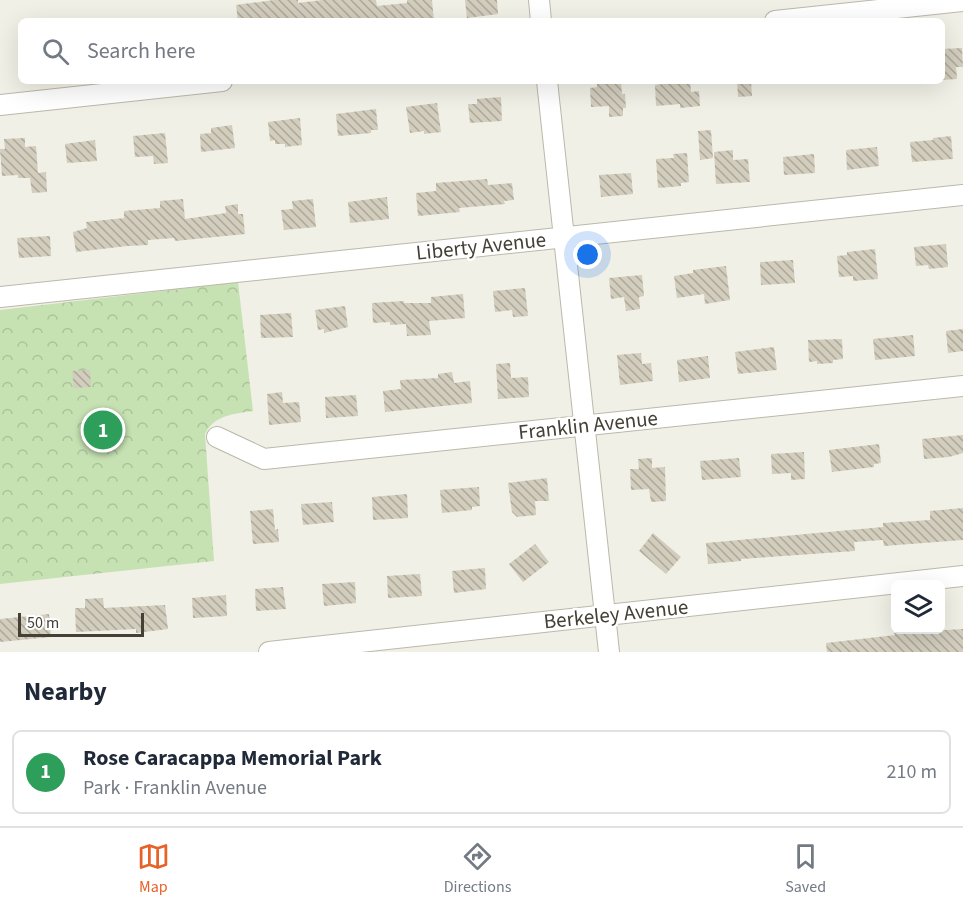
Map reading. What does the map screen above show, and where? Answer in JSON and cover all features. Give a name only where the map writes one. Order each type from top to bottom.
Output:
[{"type":"street","points":[[539,0],[541,18]]},
{"type":"street","points":[[803,18],[963,1]]},
{"type":"street","points":[[0,105],[194,84]]},
{"type":"street","points":[[547,84],[609,652]]},
{"type":"street","name":"Liberty Avenue","points":[[0,297],[963,195]]},
{"type":"street","name":"Franklin Avenue","points":[[218,437],[264,459],[963,386]]},
{"type":"street","name":"Berkeley Avenue","points":[[269,652],[963,576]]},
{"type":"green space","points":[[238,282],[253,411],[219,419],[205,434],[214,561],[0,584],[0,310]]},
{"type":"building","points":[[274,0],[298,0],[298,3],[322,0],[376,0],[377,6],[407,3],[407,0],[432,0],[434,18],[238,18],[236,5]]},
{"type":"building","points":[[465,0],[497,0],[498,14],[467,18]]},
{"type":"building","points":[[962,48],[963,67],[956,67],[957,79],[945,80],[945,49]]},
{"type":"building","points":[[597,84],[621,84],[626,108],[623,108],[623,116],[609,117],[609,106],[591,107],[590,88],[597,87]]},
{"type":"building","points":[[690,84],[691,92],[699,91],[700,106],[680,108],[680,104],[656,106],[655,85]]},
{"type":"building","points":[[737,84],[751,84],[752,96],[738,97]]},
{"type":"building","points":[[501,97],[502,121],[470,123],[468,104],[477,104],[477,99]]},
{"type":"building","points":[[437,103],[441,132],[410,133],[406,107]]},
{"type":"building","points":[[376,109],[378,130],[371,130],[371,133],[338,136],[336,114]]},
{"type":"building","points":[[300,118],[302,145],[285,147],[285,144],[275,144],[275,140],[270,141],[268,122]]},
{"type":"building","points":[[232,125],[235,148],[201,152],[200,134],[211,133],[211,128]]},
{"type":"building","points":[[711,130],[713,158],[700,160],[698,131]]},
{"type":"building","points":[[165,133],[168,163],[154,164],[153,156],[135,157],[133,136]]},
{"type":"building","points":[[951,136],[953,159],[912,162],[910,142]]},
{"type":"building","points":[[25,138],[25,147],[36,146],[38,173],[46,172],[47,192],[32,193],[30,178],[18,178],[18,175],[2,176],[0,149],[5,149],[4,139]]},
{"type":"building","points":[[95,140],[97,161],[67,163],[65,144]]},
{"type":"building","points":[[877,147],[879,166],[847,170],[846,150]]},
{"type":"building","points":[[733,150],[733,160],[748,159],[750,182],[716,184],[714,152]]},
{"type":"building","points":[[687,153],[689,182],[681,183],[681,186],[658,188],[656,159],[674,158],[673,154]]},
{"type":"building","points":[[814,154],[815,173],[784,175],[783,157]]},
{"type":"building","points":[[631,173],[633,194],[601,197],[599,175]]},
{"type":"building","points":[[487,179],[488,185],[512,183],[514,200],[504,201],[505,204],[459,208],[460,212],[418,216],[416,193],[436,191],[436,183]]},
{"type":"building","points":[[387,197],[389,219],[350,223],[348,202]]},
{"type":"building","points":[[183,199],[185,219],[226,213],[225,206],[238,204],[238,214],[243,214],[245,234],[175,241],[174,238],[148,240],[148,245],[76,252],[73,232],[87,228],[86,222],[124,218],[124,211],[160,208],[160,201]]},
{"type":"building","points":[[313,199],[316,227],[284,230],[281,210],[293,209],[292,201]]},
{"type":"building","points":[[50,236],[51,256],[19,258],[17,238]]},
{"type":"building","points":[[946,244],[948,267],[929,269],[928,265],[916,266],[914,247]]},
{"type":"building","points":[[875,249],[878,279],[853,281],[853,276],[839,277],[837,256],[847,255],[847,252]]},
{"type":"building","points":[[793,260],[795,283],[761,285],[760,262]]},
{"type":"building","points":[[726,266],[730,300],[705,304],[704,294],[677,298],[674,276],[693,273],[693,270]]},
{"type":"building","points":[[642,275],[644,296],[639,297],[640,309],[626,311],[624,297],[611,299],[609,278]]},
{"type":"building","points":[[525,288],[528,316],[513,317],[512,310],[495,312],[493,291]]},
{"type":"building","points":[[463,294],[465,318],[429,321],[431,335],[407,336],[406,324],[373,323],[372,303],[404,301],[404,303],[431,303],[431,297]]},
{"type":"building","points":[[345,306],[348,327],[324,333],[324,329],[318,330],[315,310]]},
{"type":"building","points":[[291,313],[293,337],[261,338],[260,315]]},
{"type":"building","points":[[963,329],[963,351],[948,353],[946,331]]},
{"type":"building","points":[[913,335],[915,356],[875,360],[873,339]]},
{"type":"building","points":[[842,339],[843,359],[833,360],[833,363],[809,362],[808,340]]},
{"type":"building","points":[[774,347],[777,370],[738,374],[735,352]]},
{"type":"building","points":[[641,353],[642,364],[651,363],[653,381],[620,385],[617,355]]},
{"type":"building","points":[[708,356],[710,378],[679,382],[677,360]]},
{"type":"building","points":[[510,363],[511,378],[528,377],[529,397],[498,399],[496,364]]},
{"type":"building","points":[[90,370],[91,387],[74,388],[72,371]]},
{"type":"building","points":[[452,372],[454,383],[470,381],[472,403],[385,412],[383,391],[401,389],[400,380],[438,378],[438,374]]},
{"type":"building","points":[[282,392],[283,403],[299,402],[301,422],[269,425],[267,394]]},
{"type":"building","points":[[356,395],[358,416],[326,418],[325,397]]},
{"type":"building","points":[[963,435],[963,453],[949,457],[924,459],[922,439]]},
{"type":"building","points":[[879,444],[881,463],[874,464],[874,467],[832,472],[829,450]]},
{"type":"building","points":[[804,452],[805,479],[791,480],[791,473],[772,474],[771,454]]},
{"type":"building","points":[[652,458],[652,468],[665,467],[666,501],[651,502],[649,489],[631,490],[630,469],[639,469],[638,459]]},
{"type":"building","points":[[739,458],[741,477],[702,480],[700,461]]},
{"type":"building","points":[[547,478],[549,501],[535,501],[536,515],[517,517],[512,512],[508,483]]},
{"type":"building","points":[[479,487],[480,506],[472,507],[472,510],[442,513],[440,490]]},
{"type":"building","points":[[407,494],[408,518],[373,520],[372,497]]},
{"type":"building","points":[[332,502],[334,522],[303,525],[301,504]]},
{"type":"building","points":[[963,508],[963,540],[884,546],[883,540],[854,542],[855,551],[741,559],[741,561],[708,564],[706,543],[883,527],[883,523],[930,520],[930,511]]},
{"type":"building","points":[[273,509],[279,542],[253,544],[250,511]]},
{"type":"building","points":[[653,533],[681,557],[666,574],[639,551]]},
{"type":"building","points":[[535,544],[549,562],[523,582],[509,564]]},
{"type":"building","points":[[485,568],[486,589],[454,593],[452,571]]},
{"type":"building","points":[[420,574],[422,596],[388,598],[387,576]]},
{"type":"building","points":[[355,582],[356,603],[324,606],[322,584]]},
{"type":"building","points":[[283,587],[286,609],[256,611],[255,589]]},
{"type":"building","points":[[226,595],[227,616],[193,618],[192,598]]},
{"type":"building","points":[[103,598],[104,608],[165,605],[168,629],[136,633],[136,629],[76,632],[75,608],[85,608],[85,599]]},
{"type":"building","points":[[49,614],[51,637],[0,642],[0,619]]},
{"type":"building","points":[[963,629],[963,652],[827,652],[826,643],[894,634],[945,634],[945,630]]},
{"type":"place","name":"Rose Caracappa Memorial Park","points":[[103,430]]}]
